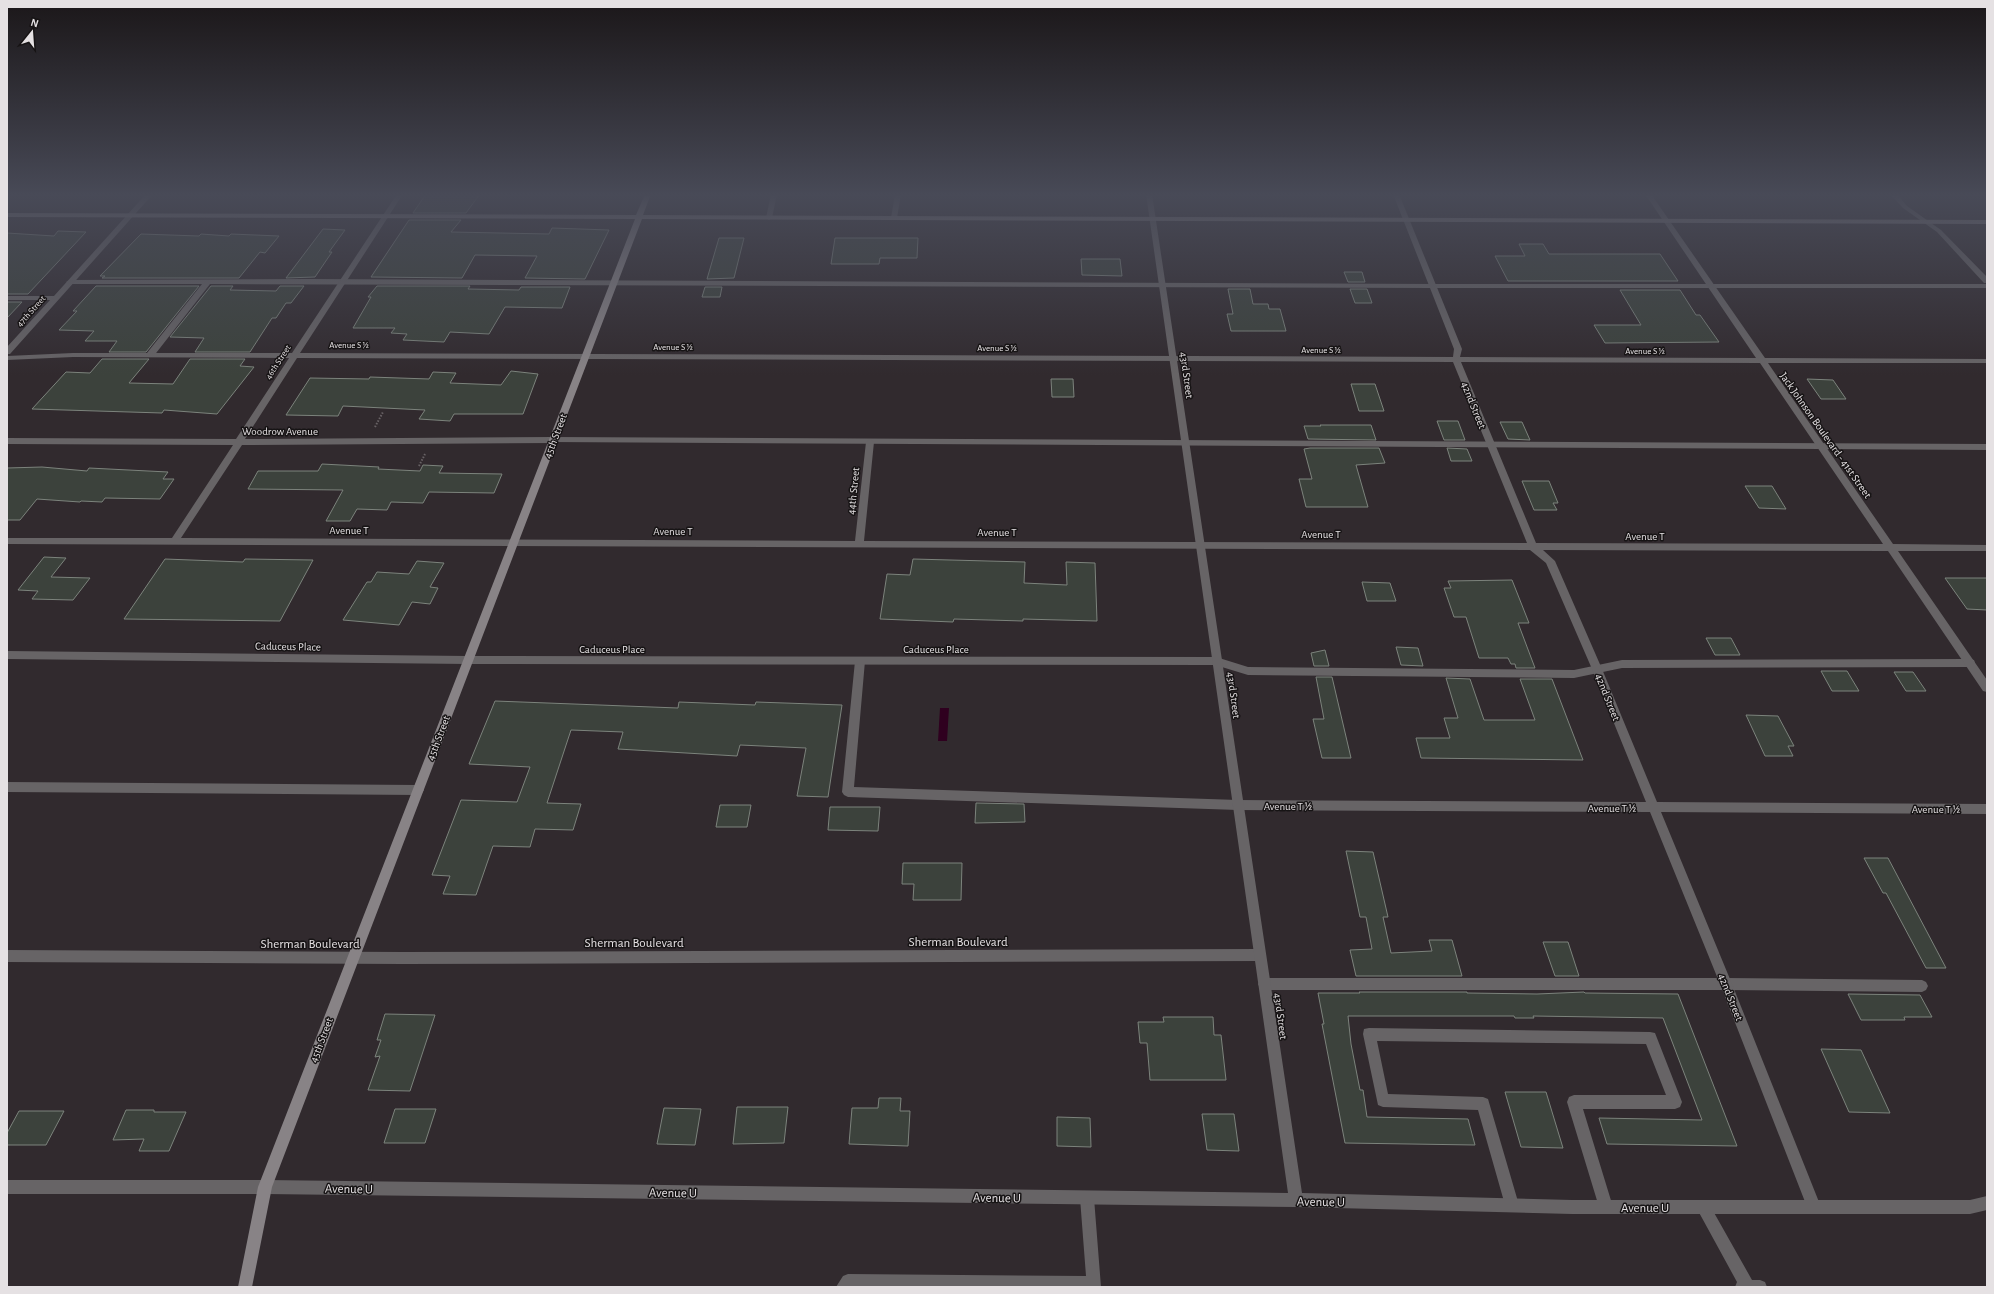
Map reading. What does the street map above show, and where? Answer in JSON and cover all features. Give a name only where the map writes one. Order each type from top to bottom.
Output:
[{"type":"main road","name":"45th Street","points":[[245,1287],[265,1187],[625,254]]},
{"type":"street","name":"47th Street","points":[[7,352],[95,254]]},
{"type":"street","name":"46th Street","points":[[174,542],[359,254]]},
{"type":"street","name":"43rd Street","points":[[1158,254],[1216,661],[1296,1200]]},
{"type":"street","name":"42nd Street","points":[[1421,254],[1458,349],[1456,360],[1533,547],[1550,561],[1597,670],[1726,984],[1814,1207]]},
{"type":"street","name":"Jack Johnson Boulevard - 41st Street","points":[[1688,254],[1987,688]]},
{"type":"street","points":[[1961,254],[1987,281]]},
{"type":"street","points":[[70,282],[342,281],[1434,286],[1987,286]]},
{"type":"street","points":[[150,355],[207,282]]},
{"type":"street","points":[[7,298],[56,298]]},
{"type":"street","name":"Avenue S ½","points":[[7,358],[73,355],[295,355],[1762,362],[1987,361]]},
{"type":"street","name":"Woodrow Avenue","points":[[7,441],[238,442],[553,440],[1987,447]]},
{"type":"street","name":"44th Street","points":[[860,543],[870,442]]},
{"type":"street","name":"Avenue T","points":[[7,541],[1987,548]]},
{"type":"street","name":"Caduceus Place","points":[[7,655],[468,660],[1216,661],[1248,671],[1574,674],[1622,664],[1970,663]]},
{"type":"street","name":"Avenue T ½","points":[[860,661],[848,792],[1238,805],[1987,810]]},
{"type":"street","points":[[7,787],[418,790]]},
{"type":"street","name":"Sherman Boulevard","points":[[7,956],[353,958],[1260,955]]},
{"type":"street","points":[[1264,984],[1726,984],[1922,986]]},
{"type":"street","points":[[1512,1205],[1483,1104],[1383,1100],[1369,1034],[1650,1038],[1675,1102],[1574,1102],[1606,1207]]},
{"type":"street","name":"Avenue U","points":[[7,1187],[265,1187],[1296,1200],[1606,1207],[1970,1207],[1987,1203]]},
{"type":"street","points":[[843,1287],[848,1281],[1093,1285],[1087,1198]]},
{"type":"street","points":[[1703,1207],[1750,1287]]},
{"type":"shaded area","points":[[940,708],[949,708],[947,741],[938,741]]},
{"type":"building","points":[[7,254],[65,254],[28,294],[7,294]]},
{"type":"building","points":[[121,254],[258,254],[239,278],[102,278],[105,276],[100,276]]},
{"type":"building","points":[[304,254],[330,254],[315,277],[286,278]]},
{"type":"building","points":[[386,254],[597,254],[585,279],[525,278],[537,256],[475,255],[462,278],[371,277]]},
{"type":"building","points":[[714,254],[740,254],[734,278],[707,279]]},
{"type":"building","points":[[832,254],[917,254],[917,258],[880,258],[879,264],[831,264]]},
{"type":"building","points":[[1524,254],[1660,254],[1678,281],[1508,281],[1495,256],[1525,256]]},
{"type":"building","points":[[1081,259],[1120,259],[1122,276],[1082,275]]},
{"type":"building","points":[[1344,272],[1362,272],[1365,282],[1348,282]]},
{"type":"building","points":[[96,286],[199,286],[146,352],[109,352],[117,341],[85,341],[94,331],[59,330],[77,311],[73,311]]},
{"type":"building","points":[[211,286],[233,286],[230,290],[276,291],[280,286],[304,286],[291,303],[286,303],[276,318],[272,318],[250,352],[195,352],[204,338],[170,337]]},
{"type":"building","points":[[377,286],[470,286],[468,289],[519,290],[521,287],[570,287],[562,308],[505,307],[489,334],[450,332],[444,342],[403,340],[407,334],[391,333],[395,328],[353,328],[371,297],[368,297]]},
{"type":"building","points":[[705,287],[722,287],[720,297],[702,297]]},
{"type":"building","points":[[1228,289],[1250,289],[1253,304],[1268,304],[1269,309],[1280,309],[1286,331],[1231,331],[1227,314],[1233,314]]},
{"type":"building","points":[[1350,289],[1367,289],[1372,303],[1355,303]]},
{"type":"building","points":[[1620,290],[1680,290],[1696,315],[1700,315],[1719,342],[1605,343],[1594,325],[1641,325]]},
{"type":"building","points":[[7,302],[22,302],[7,318]]},
{"type":"building","points":[[102,359],[149,359],[129,383],[173,384],[190,359],[245,359],[240,366],[254,367],[217,414],[164,410],[162,413],[32,409],[66,372],[90,373]]},
{"type":"building","points":[[511,371],[538,374],[523,414],[454,414],[450,421],[419,419],[425,410],[343,406],[338,416],[286,415],[310,378],[369,379],[370,377],[429,379],[433,372],[456,373],[450,383],[501,385]]},
{"type":"building","points":[[1051,379],[1073,379],[1074,397],[1052,397]]},
{"type":"building","points":[[1807,379],[1833,380],[1846,399],[1821,399]]},
{"type":"building","points":[[1351,384],[1375,384],[1384,411],[1359,411]]},
{"type":"building","points":[[1437,421],[1458,421],[1465,440],[1444,440]]},
{"type":"building","points":[[1500,422],[1522,422],[1530,440],[1508,439]]},
{"type":"building","points":[[1320,425],[1371,425],[1376,440],[1308,439],[1304,426],[1321,426]]},
{"type":"building","points":[[1379,448],[1385,463],[1356,465],[1368,507],[1306,507],[1299,479],[1312,479],[1304,449]]},
{"type":"building","points":[[1447,448],[1467,449],[1472,461],[1451,461]]},
{"type":"building","points":[[322,464],[420,471],[423,465],[443,466],[439,473],[502,474],[494,493],[429,492],[423,503],[391,502],[387,510],[357,509],[350,521],[326,521],[343,490],[248,489],[258,471],[318,471]]},
{"type":"building","points":[[42,467],[87,471],[89,468],[168,472],[163,479],[174,479],[160,499],[105,498],[102,502],[80,502],[37,499],[20,520],[7,520],[7,468]]},
{"type":"building","points":[[1522,481],[1549,481],[1558,503],[1553,503],[1557,510],[1534,510]]},
{"type":"building","points":[[1745,486],[1772,486],[1786,509],[1759,508]]},
{"type":"building","points":[[44,557],[66,558],[51,577],[90,578],[73,600],[32,599],[38,591],[18,590]]},
{"type":"building","points":[[165,559],[243,562],[245,559],[313,560],[280,621],[124,619]]},
{"type":"building","points":[[913,559],[1025,562],[1024,583],[1067,585],[1066,562],[1095,563],[1097,621],[954,619],[953,622],[880,619],[887,574],[910,575]]},
{"type":"building","points":[[417,561],[444,563],[430,587],[438,588],[430,604],[412,602],[399,625],[343,620],[367,582],[371,582],[377,572],[409,574]]},
{"type":"building","points":[[1945,578],[1987,578],[1987,610],[1967,609]]},
{"type":"building","points":[[1512,580],[1529,623],[1518,623],[1535,668],[1516,668],[1515,664],[1511,664],[1508,658],[1479,658],[1466,617],[1454,617],[1444,588],[1451,588],[1448,581]]},
{"type":"building","points":[[1362,582],[1390,583],[1396,601],[1367,601]]},
{"type":"building","points":[[1706,638],[1731,638],[1740,655],[1715,655]]},
{"type":"building","points":[[1396,647],[1418,648],[1423,666],[1401,665]]},
{"type":"building","points":[[1325,650],[1329,666],[1314,666],[1311,653]]},
{"type":"building","points":[[1821,671],[1847,671],[1859,691],[1832,691]]},
{"type":"building","points":[[1894,672],[1913,672],[1926,691],[1906,691]]},
{"type":"building","points":[[1316,677],[1332,677],[1351,758],[1322,758],[1313,719],[1324,719]]},
{"type":"building","points":[[1446,678],[1470,679],[1484,720],[1535,720],[1520,679],[1552,679],[1583,760],[1421,758],[1416,738],[1450,738],[1444,718],[1458,718]]},
{"type":"building","points":[[495,701],[678,708],[679,702],[755,705],[756,702],[842,705],[828,797],[797,796],[806,748],[740,745],[737,756],[618,749],[623,732],[571,730],[547,803],[581,804],[573,830],[535,829],[530,847],[493,846],[476,895],[443,894],[450,876],[432,875],[461,800],[517,802],[530,767],[469,764]]},
{"type":"building","points":[[1746,715],[1778,716],[1794,746],[1788,746],[1793,756],[1765,756]]},
{"type":"building","points":[[976,803],[1024,804],[1025,822],[975,823]]},
{"type":"building","points":[[720,805],[751,805],[747,827],[716,827]]},
{"type":"building","points":[[830,807],[880,807],[878,831],[828,830]]},
{"type":"building","points":[[1346,851],[1373,852],[1388,917],[1383,917],[1391,953],[1432,951],[1429,940],[1452,940],[1462,976],[1356,976],[1350,950],[1372,949],[1366,917],[1360,917]]},
{"type":"building","points":[[1864,858],[1888,858],[1946,968],[1926,968],[1886,893],[1883,893]]},
{"type":"building","points":[[903,863],[962,863],[961,900],[913,900],[914,884],[902,884]]},
{"type":"building","points":[[1543,942],[1568,942],[1579,976],[1555,976]]},
{"type":"building","points":[[1359,992],[1467,992],[1537,994],[1584,992],[1678,994],[1737,1146],[1607,1144],[1599,1118],[1702,1120],[1663,1018],[1533,1016],[1534,1018],[1515,1018],[1514,1016],[1348,1016],[1351,1044],[1360,1090],[1363,1090],[1367,1117],[1468,1119],[1475,1145],[1345,1143],[1322,1024],[1324,1024],[1318,993],[1360,993]]},
{"type":"building","points":[[1848,994],[1920,995],[1932,1017],[1904,1017],[1905,1020],[1861,1020]]},
{"type":"building","points":[[385,1014],[435,1015],[410,1091],[368,1090],[380,1056],[375,1057],[381,1040],[377,1040]]},
{"type":"building","points":[[1163,1017],[1213,1017],[1214,1035],[1221,1035],[1226,1080],[1150,1080],[1147,1043],[1140,1043],[1138,1022],[1164,1022]]},
{"type":"building","points":[[1821,1049],[1861,1050],[1890,1113],[1849,1112]]},
{"type":"building","points":[[1505,1092],[1546,1092],[1563,1148],[1521,1147]]},
{"type":"building","points":[[879,1098],[901,1098],[900,1111],[910,1111],[908,1146],[849,1144],[852,1108],[878,1108]]},
{"type":"building","points":[[737,1107],[788,1107],[784,1143],[733,1144]]},
{"type":"building","points":[[664,1108],[701,1109],[695,1145],[657,1144]]},
{"type":"building","points":[[395,1109],[436,1109],[425,1143],[384,1143]]},
{"type":"building","points":[[126,1110],[186,1112],[169,1151],[139,1151],[144,1139],[113,1140]]},
{"type":"building","points":[[19,1111],[64,1111],[46,1145],[7,1145],[7,1133]]},
{"type":"building","points":[[1202,1114],[1234,1114],[1239,1151],[1207,1150]]},
{"type":"building","points":[[1057,1117],[1090,1118],[1091,1147],[1057,1146]]}]
